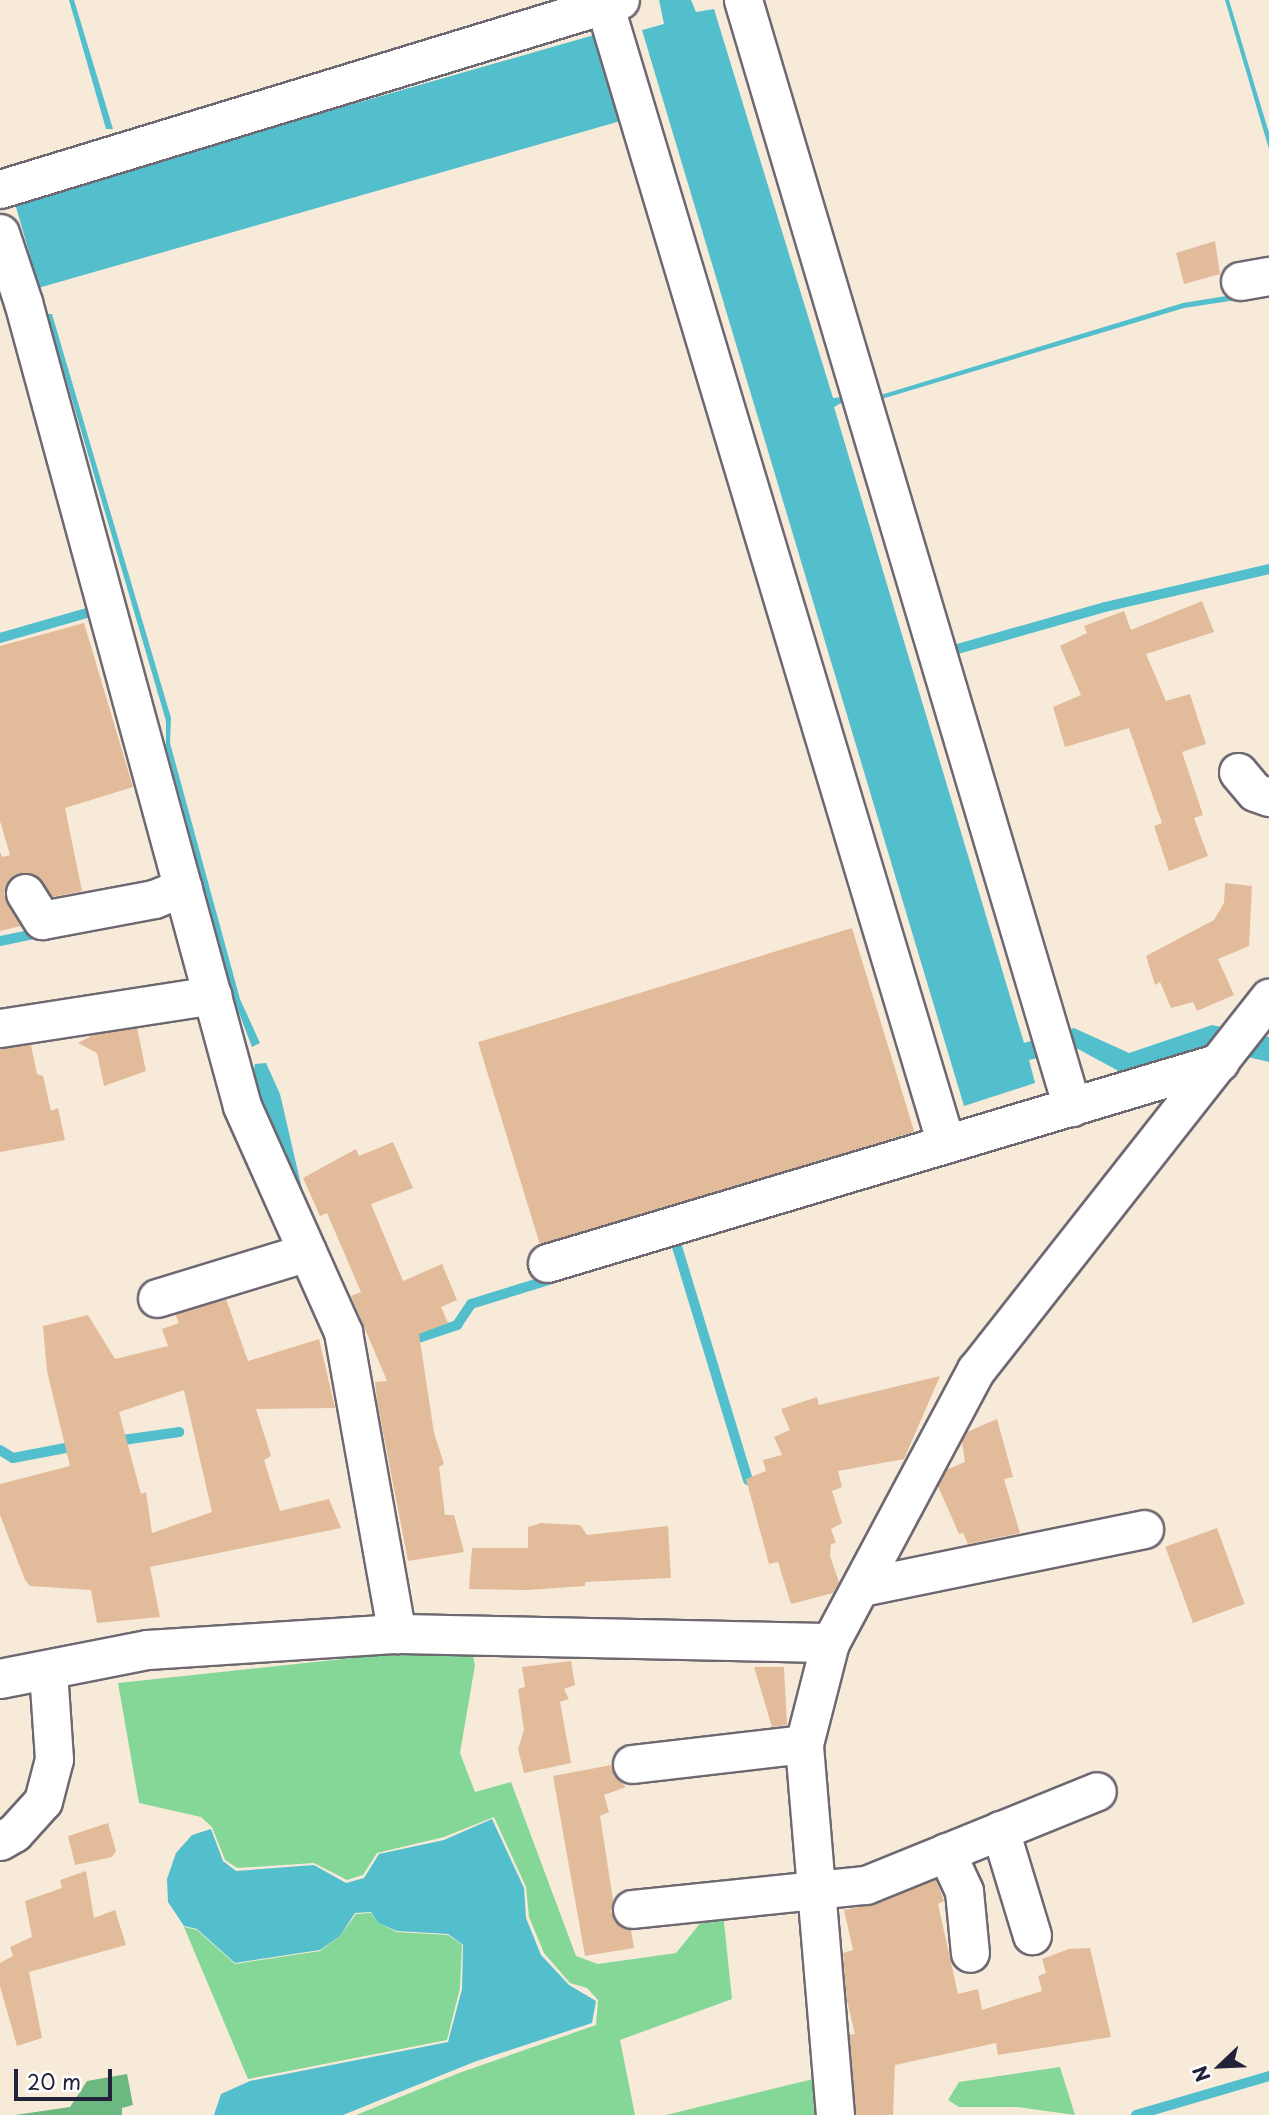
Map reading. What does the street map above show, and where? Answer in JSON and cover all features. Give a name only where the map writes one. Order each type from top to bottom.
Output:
[{"type":"street","points":[[744,0],[1072,1107]]},
{"type":"street","points":[[0,189],[609,1],[946,1144]]},
{"type":"street","points":[[0,233],[23,302],[242,1106],[343,1332],[397,1634]]},
{"type":"street","points":[[1238,772],[1255,792],[1269,797]]},
{"type":"street","points":[[25,893],[42,920],[154,899],[183,887]]},
{"type":"street","points":[[0,1028],[212,995]]},
{"type":"street","points":[[835,2115],[804,1744],[830,1643],[976,1370],[1220,1062],[1264,1011]]},
{"type":"street","points":[[547,1264],[1220,1062]]},
{"type":"street","points":[[157,1298],[307,1252]]},
{"type":"street","points":[[862,1587],[1144,1529]]},
{"type":"street","points":[[0,1679],[148,1650],[397,1634],[830,1643]]},
{"type":"street","points":[[0,1841],[14,1833],[43,1801],[54,1759],[48,1670]]},
{"type":"street","points":[[632,1764],[804,1744]]},
{"type":"street","points":[[632,1909],[866,1885],[1097,1791]]},
{"type":"street","points":[[1000,1830],[1032,1935]]},
{"type":"street","points":[[946,1852],[964,1891],[970,1953]]},
{"type":"green space","points":[[472,1652],[475,1665],[460,1753],[475,1792],[511,1782],[576,1956],[598,1964],[676,1953],[706,1916],[723,1912],[732,1999],[620,2040],[635,2115],[356,2115],[459,2073],[596,2025],[598,2000],[587,1988],[570,1983],[544,1953],[529,1917],[526,1887],[494,1817],[444,1837],[377,1853],[363,1875],[347,1880],[314,1863],[237,1868],[225,1860],[212,1827],[201,1817],[139,1803],[118,1683],[371,1656]]},
{"type":"green space","points":[[371,1913],[378,1923],[397,1932],[448,1935],[462,1945],[460,1988],[447,2040],[248,2079],[184,1927],[197,1930],[235,1964],[320,1951],[340,1936],[356,1914]]},
{"type":"green space","points":[[1060,2067],[1075,2115],[1017,2107],[959,2107],[948,2100],[959,2082]]},
{"type":"green space","points":[[127,2074],[133,2105],[122,2108],[122,2115],[15,2115],[70,2107],[87,2081]]},
{"type":"green space","points":[[813,2079],[819,2115],[666,2115]]},
{"type":"water","points":[[69,0],[74,0],[113,129],[106,129]]},
{"type":"water","points":[[659,0],[691,0],[696,12],[714,9],[833,398],[842,397],[843,402],[834,407],[1024,1043],[1074,1028],[1129,1053],[1212,1025],[1269,1037],[1269,1062],[1214,1049],[1124,1074],[1078,1049],[1029,1060],[1035,1083],[964,1106],[642,30],[664,24]]},
{"type":"water","points":[[1225,0],[1229,0],[1269,133],[1269,149]]},
{"type":"water","points":[[594,35],[619,122],[39,288],[14,201]]},
{"type":"water","points":[[1269,289],[1269,295],[1184,308],[875,401],[874,397],[1183,303]]},
{"type":"water","points":[[47,314],[52,314],[171,718],[170,743],[240,999],[260,1043],[252,1047],[236,1005],[166,746],[166,721]]},
{"type":"water","points":[[266,1063],[280,1094],[302,1189],[298,1189],[277,1149],[252,1077],[255,1064]]},
{"type":"water","points":[[492,1819],[524,1888],[526,1918],[541,1955],[569,1985],[596,2001],[592,2023],[474,2062],[343,2115],[214,2115],[221,2094],[250,2081],[448,2042],[462,1989],[463,1945],[448,1934],[397,1931],[378,1923],[371,1912],[355,1913],[340,1936],[320,1950],[235,1963],[197,1929],[184,1926],[168,1902],[167,1879],[176,1853],[192,1835],[211,1829],[223,1861],[236,1871],[314,1865],[346,1883],[364,1878],[379,1854],[444,1840]]},
{"type":"building","points":[[1215,241],[1220,274],[1184,284],[1176,253]]},
{"type":"building","points":[[1202,601],[1214,632],[1146,654],[1166,701],[1190,694],[1206,744],[1182,752],[1203,815],[1194,818],[1208,856],[1169,871],[1154,826],[1162,823],[1129,728],[1065,747],[1053,707],[1081,695],[1060,646],[1087,633],[1084,626],[1124,611],[1131,630]]},
{"type":"building","points":[[84,623],[133,787],[65,808],[82,891],[52,897],[35,875],[14,875],[4,894],[21,926],[0,931],[0,852],[2,857],[10,855],[0,821],[0,646]]},
{"type":"building","points":[[1225,883],[1252,886],[1249,946],[1218,959],[1234,995],[1197,1011],[1193,1002],[1171,1008],[1160,982],[1155,985],[1146,956],[1214,920],[1224,903]]},
{"type":"building","points":[[852,928],[914,1132],[540,1246],[478,1042]]},
{"type":"building","points":[[137,1028],[146,1071],[104,1086],[97,1053],[78,1043],[95,1034]]},
{"type":"building","points":[[31,1045],[37,1074],[43,1076],[51,1111],[58,1108],[65,1140],[0,1152],[0,1049]]},
{"type":"building","points":[[393,1142],[413,1188],[371,1204],[403,1281],[442,1264],[457,1300],[441,1307],[448,1323],[419,1334],[434,1433],[444,1464],[439,1467],[445,1515],[454,1515],[464,1552],[408,1561],[377,1401],[375,1382],[387,1381],[351,1296],[361,1292],[327,1213],[320,1216],[303,1178],[356,1149],[359,1156]]},
{"type":"building","points":[[226,1299],[248,1361],[319,1339],[335,1408],[256,1409],[271,1456],[264,1460],[280,1511],[329,1499],[341,1528],[150,1567],[160,1617],[97,1623],[91,1590],[30,1586],[25,1580],[0,1515],[0,1484],[70,1466],[47,1371],[43,1326],[88,1315],[115,1359],[168,1346],[162,1329],[179,1323],[175,1314]],"holes":[[[184,1390],[212,1512],[152,1533],[146,1492],[141,1494],[119,1412]]]},
{"type":"building","points":[[940,1376],[904,1459],[838,1471],[842,1487],[832,1491],[842,1523],[831,1529],[836,1543],[831,1544],[830,1556],[839,1582],[833,1593],[791,1604],[778,1562],[769,1564],[746,1479],[766,1471],[763,1460],[782,1455],[774,1437],[790,1430],[781,1409],[817,1397],[819,1405]]},
{"type":"building","points":[[997,1419],[1013,1477],[1004,1479],[1020,1533],[968,1544],[963,1533],[959,1534],[938,1486],[946,1470],[965,1462],[962,1442],[967,1432]]},
{"type":"building","points":[[541,1523],[580,1525],[587,1535],[668,1526],[671,1578],[585,1582],[585,1586],[528,1590],[469,1589],[472,1548],[528,1548],[528,1527]]},
{"type":"building","points":[[1217,1528],[1245,1604],[1193,1623],[1165,1547]]},
{"type":"building","points":[[571,1661],[575,1685],[564,1689],[569,1699],[560,1702],[571,1763],[524,1773],[518,1749],[524,1730],[518,1689],[525,1687],[522,1667]]},
{"type":"building","points":[[754,1667],[784,1667],[787,1725],[772,1727]]},
{"type":"building","points":[[611,1765],[615,1776],[626,1787],[604,1795],[609,1812],[600,1816],[613,1900],[611,1912],[615,1922],[631,1930],[634,1948],[585,1956],[553,1776]]},
{"type":"building","points":[[108,1823],[116,1851],[112,1857],[75,1865],[68,1836]]},
{"type":"building","points":[[86,1871],[94,1918],[115,1910],[126,1945],[29,1972],[42,2038],[17,2046],[0,1986],[0,1963],[13,1956],[10,1947],[32,1937],[25,1901],[62,1888],[60,1880]]},
{"type":"building","points":[[936,1879],[944,1901],[938,1904],[958,1994],[978,1989],[982,2010],[1042,1991],[1038,1976],[1046,1973],[1042,1959],[1069,1949],[1090,1948],[1111,2037],[998,2055],[996,2043],[895,2065],[893,2115],[856,2115],[849,2035],[855,2034],[847,2001],[843,1953],[853,1950],[844,1910],[874,1904]]},
{"type":"waterway","points":[[954,650],[1105,607],[1269,569]]},
{"type":"waterway","points":[[0,638],[90,612]]},
{"type":"waterway","points":[[0,941],[44,932]]},
{"type":"waterway","points":[[675,1240],[748,1480]]},
{"type":"waterway","points":[[409,1341],[457,1325],[471,1304],[555,1278]]},
{"type":"waterway","points":[[116,1441],[179,1432]]},
{"type":"waterway","points":[[0,1450],[13,1458],[76,1446]]},
{"type":"waterway","points":[[1136,2115],[1269,2076]]}]
